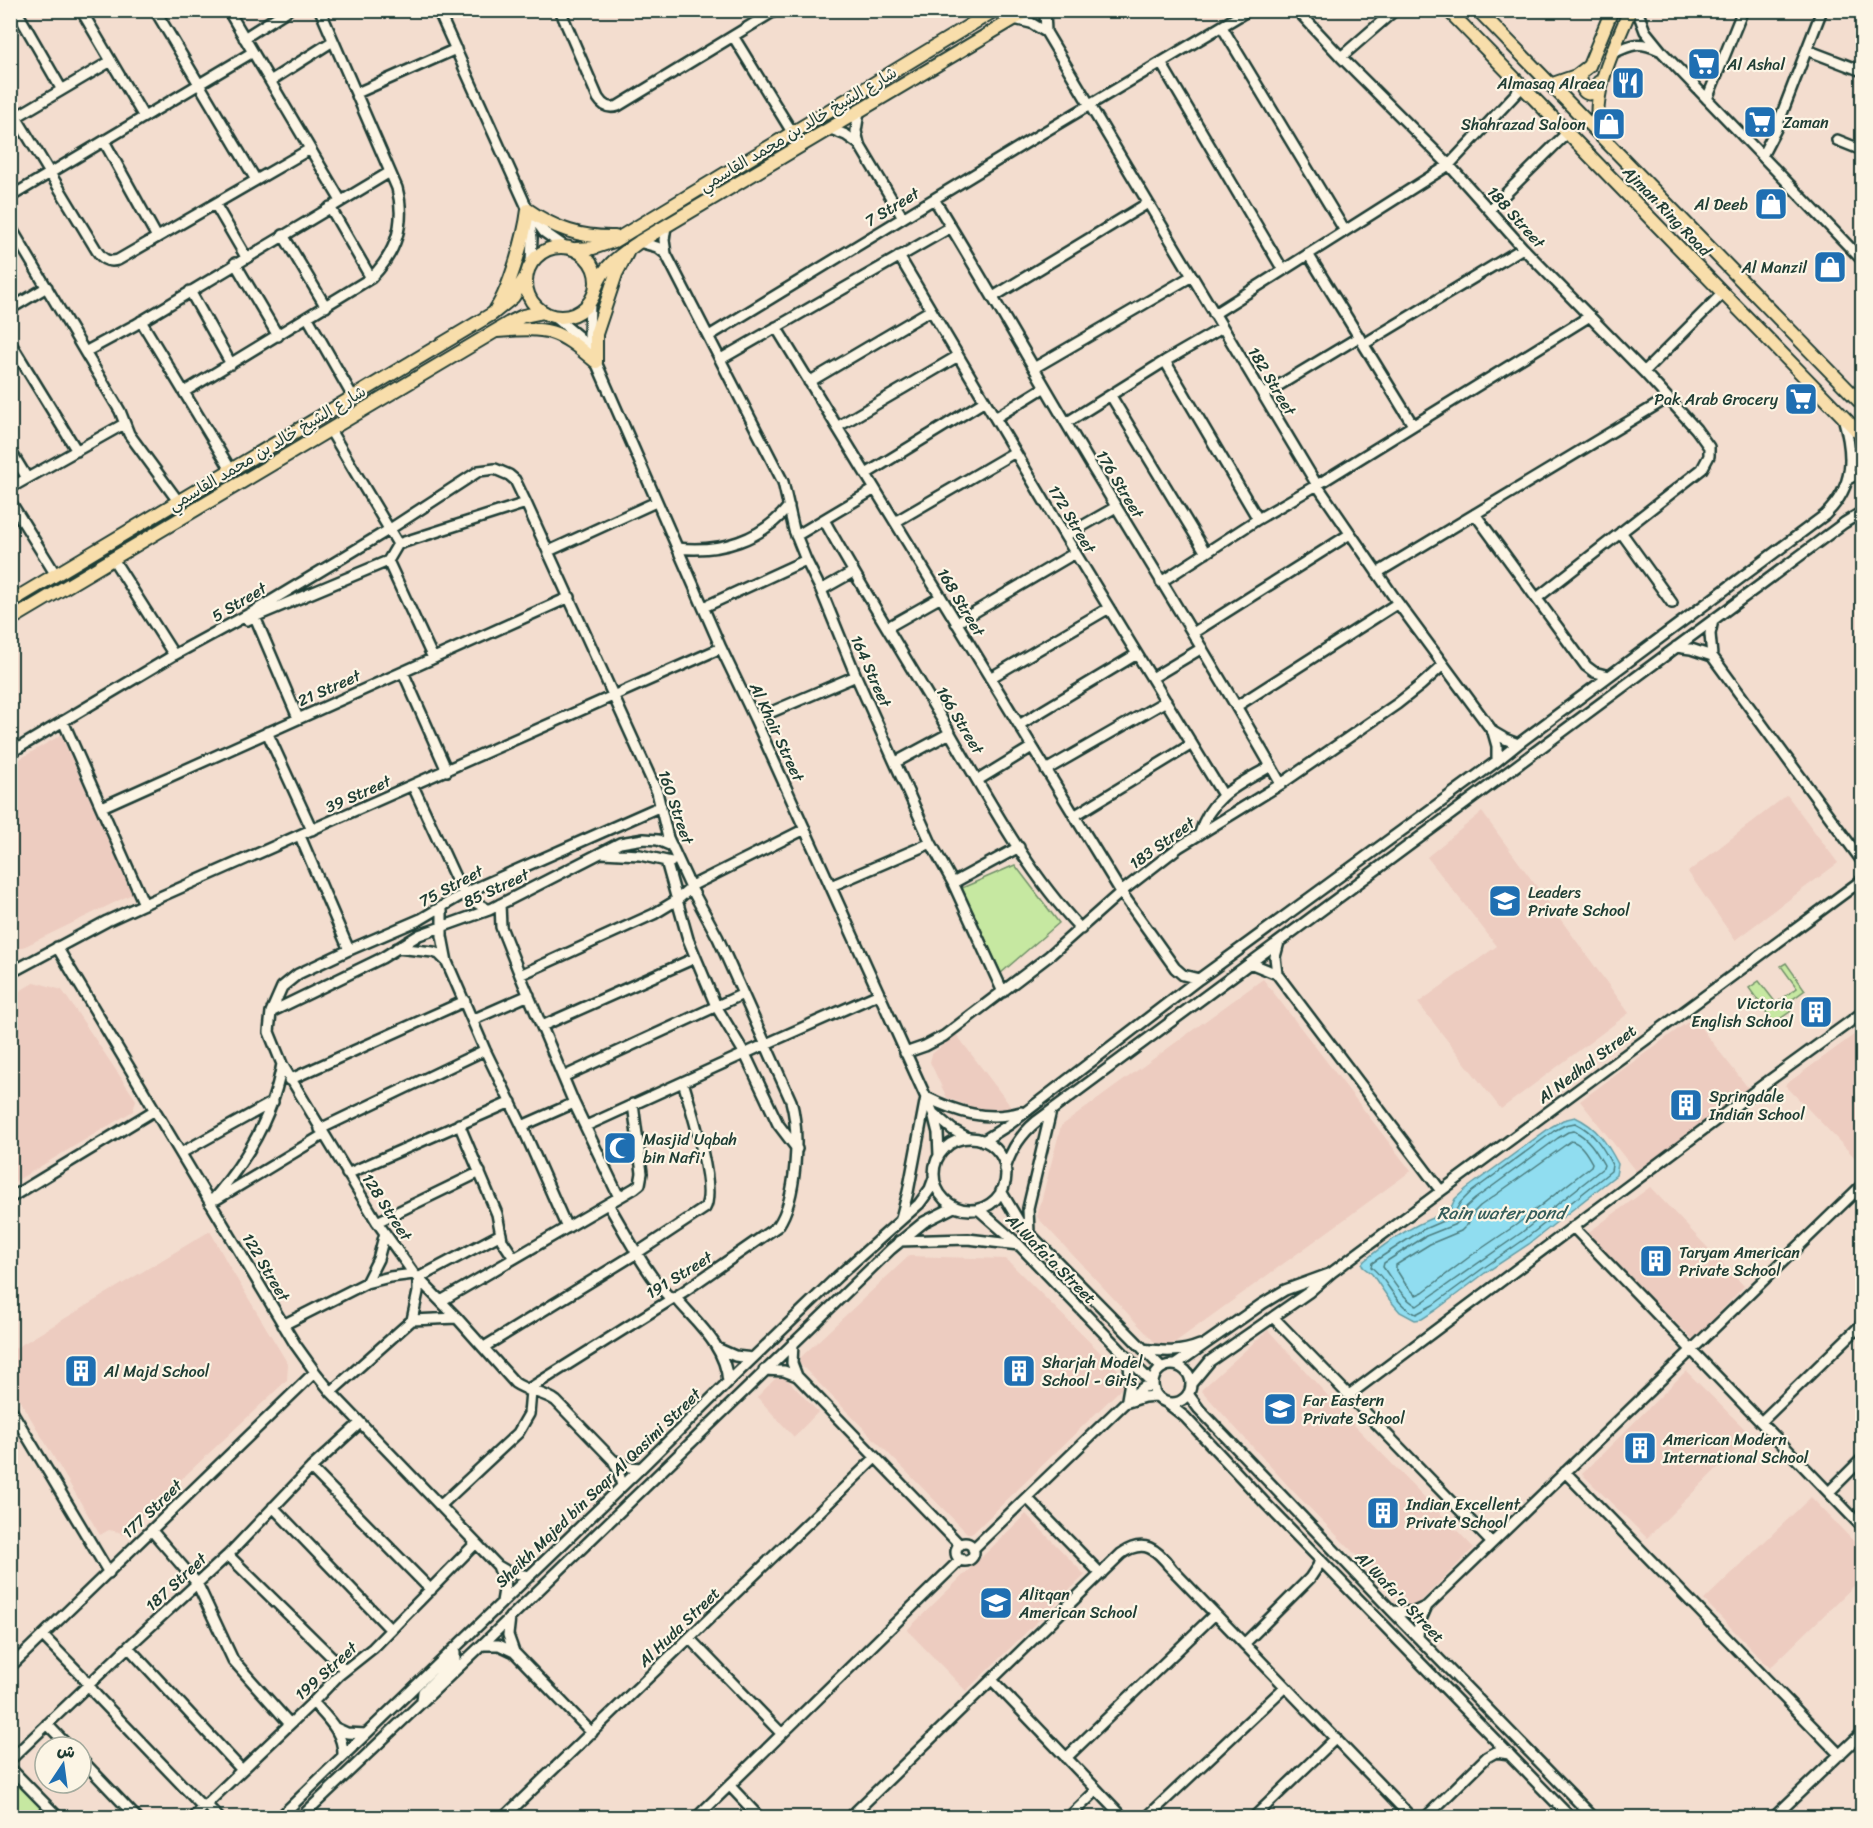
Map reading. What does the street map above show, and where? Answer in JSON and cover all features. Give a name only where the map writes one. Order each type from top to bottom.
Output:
[{"type":"main road","name":"شارع الشيخ خالد بن محمد القاسمي","points":[[570,248],[601,246],[620,237],[995,10]]},
{"type":"main road","name":"شارع الشيخ خالد بن محمد القاسمي","points":[[596,287],[606,269],[639,242],[1029,10]]},
{"type":"main road","name":"Ajman Ring Road","points":[[1448,10],[1863,436]]},
{"type":"main road","name":"Ajman Ring Road","points":[[1478,10],[1863,404]]},
{"type":"main road","points":[[1550,85],[1580,74],[1589,66],[1612,10]]},
{"type":"main road","points":[[1600,135],[1596,109],[1613,52],[1630,10]]},
{"type":"main road","points":[[1580,74],[1582,90],[1588,94],[1597,88],[1602,76],[1607,72]]},
{"type":"main road","points":[[492,314],[506,291],[524,232],[528,210],[550,224],[572,233],[598,237],[620,237]]},
{"type":"main road","points":[[555,247],[570,248],[582,253],[591,263],[596,276],[596,287],[590,302],[574,315],[549,314],[535,306],[528,294],[526,276],[531,263],[542,252],[555,247]]},
{"type":"main road","points":[[596,362],[595,343],[598,326],[616,274],[628,250]]},
{"type":"main road","name":"شارع الشيخ خالد بن محمد القاسمي","points":[[10,602],[492,314],[513,297],[526,276]]},
{"type":"main road","name":"شارع الشيخ خالد بن محمد القاسمي","points":[[10,620],[516,319],[530,314],[549,314]]},
{"type":"main road","points":[[494,332],[526,328],[549,331],[570,340],[596,362]]},
{"type":"street","points":[[16,10],[62,90]]},
{"type":"street","points":[[81,10],[144,117]]},
{"type":"street","points":[[155,10],[256,180]]},
{"type":"street","points":[[228,10],[341,201]]},
{"type":"street","points":[[244,38],[288,10]]},
{"type":"street","points":[[184,392],[371,279],[380,270],[393,249],[400,225],[400,200],[357,93],[320,10]]},
{"type":"street","points":[[438,10],[528,210],[544,232],[570,248]]},
{"type":"street","points":[[560,10],[598,98],[606,107],[618,106],[776,10]]},
{"type":"street","name":"182 Street","points":[[1045,10],[1046,32],[1222,328],[1317,485],[1398,603],[1493,732],[1497,746],[1497,761]]},
{"type":"street","name":"7 Street","points":[[709,336],[1249,10]]},
{"type":"street","name":"188 Street","points":[[1297,10],[1449,165],[1524,248],[1701,434],[1709,447],[1702,469],[1621,532]]},
{"type":"street","points":[[1341,57],[1395,10]]},
{"type":"street","points":[[1637,10],[1645,31],[1662,52],[1863,260]]},
{"type":"street","points":[[1707,99],[1743,10]]},
{"type":"street","points":[[1762,156],[1776,129],[1822,10]]},
{"type":"street","points":[[1014,19],[1031,23],[1046,32]]},
{"type":"street","points":[[1222,27],[1345,231]]},
{"type":"street","points":[[733,36],[792,132]]},
{"type":"street","points":[[270,81],[333,41]]},
{"type":"street","points":[[1613,52],[1635,44],[1649,45],[1662,52]]},
{"type":"street","points":[[357,93],[456,49]]},
{"type":"street","points":[[1807,50],[1863,71]]},
{"type":"street","points":[[10,197],[253,52]]},
{"type":"street","points":[[16,117],[111,61]]},
{"type":"street","points":[[1161,63],[1283,270]]},
{"type":"street","points":[[1214,314],[1449,165],[1522,87]]},
{"type":"street","points":[[10,107],[97,251],[103,259],[113,261],[310,149]]},
{"type":"street","points":[[859,112],[856,125],[859,144],[903,218]]},
{"type":"street","points":[[831,129],[859,144]]},
{"type":"street","points":[[1489,210],[1568,133]]},
{"type":"street","points":[[1837,140],[1863,150]]},
{"type":"street","points":[[104,141],[156,237]]},
{"type":"street","points":[[85,352],[390,172]]},
{"type":"street","name":"176 Street","points":[[934,199],[1237,706],[1281,784]]},
{"type":"street","points":[[993,297],[1148,203]]},
{"type":"street","points":[[215,204],[246,257]]},
{"type":"street","points":[[330,207],[371,279]]},
{"type":"street","points":[[528,210],[532,237],[531,263]]},
{"type":"street","points":[[10,226],[120,411],[129,434],[178,501]]},
{"type":"street","points":[[666,226],[664,240],[666,255]]},
{"type":"street","points":[[721,359],[951,227]]},
{"type":"street","points":[[283,235],[326,307]]},
{"type":"street","points":[[639,242],[657,247],[666,255]]},
{"type":"street","points":[[1263,395],[1524,248]]},
{"type":"street","points":[[1308,254],[1413,425]]},
{"type":"street","name":"164 Street","points":[[666,255],[780,477],[796,536],[806,560],[931,843],[953,884],[1003,992]]},
{"type":"street","name":"172 Street","points":[[899,256],[1075,553],[1223,795]]},
{"type":"street","points":[[236,263],[278,336]]},
{"type":"street","points":[[1034,368],[1192,276]]},
{"type":"street","points":[[10,309],[47,287]]},
{"type":"street","points":[[190,291],[231,364]]},
{"type":"street","points":[[1644,372],[1723,293]]},
{"type":"street","name":"Al Khair Street","points":[[590,302],[589,335],[596,362],[721,648],[933,1113],[938,1133],[939,1155]]},
{"type":"street","points":[[809,382],[931,310]]},
{"type":"street","name":"Al Khair Street","points":[[549,314],[579,337],[596,362]]},
{"type":"street","points":[[1161,582],[1258,519],[1590,316]]},
{"type":"street","points":[[308,318],[353,397]]},
{"type":"street","points":[[141,321],[231,470]]},
{"type":"street","name":"168 Street","points":[[776,327],[1121,892],[1175,968]]},
{"type":"street","points":[[1066,423],[1222,328]]},
{"type":"street","points":[[10,342],[77,451]]},
{"type":"street","points":[[837,427],[958,356]]},
{"type":"street","points":[[1165,361],[1258,519]]},
{"type":"street","points":[[995,417],[1045,387]]},
{"type":"street","points":[[1111,396],[1206,553]]},
{"type":"street","points":[[1377,573],[1668,398]]},
{"type":"street","points":[[866,474],[985,402]]},
{"type":"street","points":[[983,1141],[1001,1130],[1199,979],[1497,761],[1825,515],[1837,501],[1848,479],[1851,445],[1843,416]]},
{"type":"street","points":[[10,489],[124,423]]},
{"type":"street","points":[[330,430],[398,544]]},
{"type":"street","points":[[10,450],[27,478]]},
{"type":"street","points":[[895,522],[1015,452]]},
{"type":"street","name":"160 Street","points":[[480,471],[495,469],[509,475],[514,480],[549,550],[657,792],[663,823],[672,846],[713,927],[791,1101],[796,1125],[797,1149]]},
{"type":"street","name":"5 Street","points":[[10,753],[174,655],[217,633],[390,529],[480,471]]},
{"type":"street","points":[[1848,479],[1863,472]]},
{"type":"street","points":[[796,536],[875,489]]},
{"type":"street","points":[[10,501],[56,575]]},
{"type":"street","points":[[549,550],[656,502]]},
{"type":"street","points":[[217,633],[388,561],[398,544],[526,503]]},
{"type":"street","points":[[677,548],[709,549],[741,541],[767,527],[789,506]]},
{"type":"street","points":[[1065,536],[1116,507]]},
{"type":"street","points":[[1005,1169],[996,1149],[983,1141],[968,1138],[952,1143],[939,1155],[934,1178],[940,1195],[954,1206],[966,1210],[978,1209],[992,1203],[1004,1184],[1005,1169],[1012,1151],[1023,1134],[1051,1111],[1844,522],[1863,512]]},
{"type":"street","points":[[1475,514],[1586,666],[1589,678],[1587,692]]},
{"type":"street","name":"166 Street","points":[[824,520],[1019,847],[1048,891],[1081,928]]},
{"type":"street","points":[[1537,598],[1621,532],[1672,603]]},
{"type":"street","points":[[1193,633],[1350,534]]},
{"type":"street","points":[[957,623],[1075,553]]},
{"type":"street","points":[[113,559],[174,655]]},
{"type":"street","points":[[704,606],[806,560]]},
{"type":"street","points":[[388,561],[433,658]]},
{"type":"street","points":[[821,590],[853,572]]},
{"type":"street","name":"21 Street","points":[[102,807],[570,597]]},
{"type":"street","points":[[888,627],[941,597]]},
{"type":"street","points":[[1237,706],[1398,603]]},
{"type":"street","points":[[990,678],[1109,608]]},
{"type":"street","points":[[255,617],[298,718]]},
{"type":"street","points":[[1712,656],[1710,634],[1713,620]]},
{"type":"street","points":[[1676,647],[1698,650],[1712,656],[1863,861]]},
{"type":"street","name":"39 Street","points":[[10,973],[144,904],[721,648]]},
{"type":"street","points":[[1152,678],[1202,648]]},
{"type":"street","points":[[1019,725],[1137,654]]},
{"type":"street","name":"183 Street","points":[[905,1053],[935,1041],[1003,992],[1121,892],[1200,833],[1281,784],[1409,695],[1443,665]]},
{"type":"street","points":[[1586,666],[1599,674],[1609,676]]},
{"type":"street","points":[[403,672],[447,771]]},
{"type":"street","points":[[755,719],[856,675]]},
{"type":"street","points":[[1046,770],[1166,701]]},
{"type":"street","points":[[63,721],[144,904]]},
{"type":"street","points":[[267,732],[312,830]]},
{"type":"street","name":"182 Street","points":[[1493,732],[1518,744]]},
{"type":"street","points":[[896,762],[950,733]]},
{"type":"street","points":[[1074,816],[1192,744]]},
{"type":"street","points":[[978,780],[1032,747]]},
{"type":"street","points":[[1200,833],[1209,810],[1223,795],[1271,766]]},
{"type":"street","points":[[413,786],[457,882],[475,902],[489,909]]},
{"type":"street","name":"75 Street","points":[[271,1012],[276,996],[289,980],[349,950],[421,919],[465,893],[661,806]]},
{"type":"street","points":[[614,827],[620,843]]},
{"type":"street","points":[[520,975],[654,914],[677,900],[691,887],[805,829]]},
{"type":"street","points":[[300,836],[349,950]]},
{"type":"street","name":"85 Street","points":[[271,1012],[382,958],[420,935],[500,904],[620,843],[644,839],[658,840],[672,846]]},
{"type":"street","points":[[831,886],[931,843]]},
{"type":"street","points":[[953,884],[1019,847]]},
{"type":"street","points":[[600,853],[627,853],[681,866]]},
{"type":"street","points":[[666,861],[695,958],[716,1006],[745,1054],[778,1125],[797,1149]]},
{"type":"street","name":"Al Nedhal Street","points":[[1191,1384],[1210,1361],[1309,1292],[1441,1191],[1863,880]]},
{"type":"street","points":[[500,904],[501,927],[520,975],[574,1103],[620,1197]]},
{"type":"street","points":[[442,908],[441,927],[447,962],[567,1228]]},
{"type":"street","points":[[1276,974],[1275,957],[1279,942]]},
{"type":"street","name":"122 Street","points":[[57,947],[283,1325],[315,1372],[360,1423],[498,1566],[516,1575],[530,1576]]},
{"type":"street","points":[[397,948],[434,952],[447,962]]},
{"type":"street","points":[[542,1026],[695,958]]},
{"type":"street","points":[[1250,963],[1276,974],[1441,1191]]},
{"type":"street","points":[[1175,968],[1188,978],[1199,979]]},
{"type":"street","points":[[1175,968],[1179,982],[1177,997]]},
{"type":"street","points":[[563,1077],[743,994]]},
{"type":"street","points":[[586,1126],[879,994]]},
{"type":"street","points":[[472,1020],[529,995]]},
{"type":"street","points":[[289,1080],[465,1001]]},
{"type":"street","name":"128 Street","points":[[271,1012],[269,1032],[289,1080],[377,1222],[416,1276],[515,1383],[556,1401],[613,1460]]},
{"type":"street","points":[[1348,1395],[1863,1013]]},
{"type":"street","points":[[210,1203],[322,1132],[485,1050]]},
{"type":"street","points":[[210,1203],[244,1159],[264,1124],[278,1089],[282,1064]]},
{"type":"street","points":[[484,1347],[638,1253],[701,1211],[707,1204],[702,1152],[683,1082]]},
{"type":"street","points":[[900,1220],[908,1192],[926,1097],[957,1111],[983,1116],[1003,1117],[1026,1111]]},
{"type":"street","points":[[181,1153],[273,1102]]},
{"type":"street","points":[[347,1174],[511,1102]]},
{"type":"street","points":[[522,1126],[574,1103]]},
{"type":"street","points":[[441,1301],[635,1188],[642,1179],[642,1168],[633,1104]]},
{"type":"street","points":[[10,1198],[155,1110]]},
{"type":"street","points":[[1029,1234],[1028,1208],[1051,1111]]},
{"type":"street","name":"Al Khair Street","points":[[933,1113],[953,1130],[968,1138]]},
{"type":"street","points":[[459,1124],[497,1214],[505,1245],[514,1258]]},
{"type":"street","name":"191 Street","points":[[529,1391],[673,1298],[778,1226],[787,1205],[797,1149]]},
{"type":"street","points":[[377,1222],[480,1172]]},
{"type":"street","name":"Sheikh Majed bin Saqr Al Qasimi Street","points":[[279,1818],[753,1358],[919,1204],[934,1178]]},
{"type":"street","points":[[1392,1611],[1414,1612],[1427,1606],[1863,1185]]},
{"type":"street","name":"Al Wafa'a Street","points":[[1001,1191],[1014,1216],[1029,1234],[1162,1368]]},
{"type":"street","points":[[608,1204],[661,1288],[673,1298],[719,1349],[726,1365],[728,1382]]},
{"type":"street","name":"Sheikh Majed bin Saqr Al Qasimi Street","points":[[300,1818],[899,1241],[924,1222],[954,1206]]},
{"type":"street","name":"Al Wafa'a Street","points":[[978,1209],[1019,1245],[1152,1384]]},
{"type":"street","points":[[1573,1227],[1863,1527]]},
{"type":"street","points":[[366,1283],[378,1259],[385,1233]]},
{"type":"street","points":[[283,1325],[366,1283],[390,1277],[416,1276],[501,1234]]},
{"type":"street","points":[[899,1241],[968,1239],[1019,1245]]},
{"type":"street","name":"Al Nedhal Street","points":[[1175,1365],[1285,1290],[1331,1273]]},
{"type":"street","points":[[331,1392],[412,1320],[416,1306],[416,1276]]},
{"type":"street","points":[[1273,1317],[1492,1543]]},
{"type":"street","points":[[412,1320],[457,1318]]},
{"type":"street","points":[[1761,1422],[1863,1324]]},
{"type":"street","points":[[1141,1348],[1159,1352],[1176,1352],[1208,1342]]},
{"type":"street","points":[[793,1343],[792,1363],[796,1376]]},
{"type":"street","points":[[719,1349],[735,1356],[753,1358]]},
{"type":"street","points":[[1126,1403],[1130,1382],[1129,1360]]},
{"type":"street","points":[[1126,1403],[1156,1396],[1167,1403],[1177,1403],[1188,1394],[1191,1384],[1188,1374],[1175,1365],[1162,1368],[1157,1372],[1152,1384],[1156,1396]]},
{"type":"street","points":[[764,1370],[784,1371],[796,1376],[960,1545]]},
{"type":"street","name":"177 Street","points":[[10,1667],[315,1372]]},
{"type":"street","points":[[960,1545],[956,1552],[961,1559],[971,1558],[973,1549],[1137,1391],[1152,1384]]},
{"type":"street","points":[[440,1506],[518,1433],[529,1414],[529,1391]]},
{"type":"street","name":"Al Wafa'a Street","points":[[1188,1394],[1198,1409],[1594,1818]]},
{"type":"street","name":"Al Wafa'a Street","points":[[1167,1403],[1185,1417],[1571,1818]]},
{"type":"street","points":[[10,1408],[109,1573]]},
{"type":"street","name":"187 Street","points":[[10,1760],[228,1555],[311,1468],[360,1423]]},
{"type":"street","name":"Al Huda Street","points":[[503,1818],[875,1458]]},
{"type":"street","points":[[1829,1492],[1863,1459]]},
{"type":"street","points":[[613,1460],[629,1467],[641,1468]]},
{"type":"street","points":[[613,1460],[622,1486]]},
{"type":"street","points":[[311,1468],[431,1590]]},
{"type":"street","points":[[1566,1472],[1840,1755]]},
{"type":"street","points":[[1027,1498],[1101,1574]]},
{"type":"street","points":[[273,1507],[391,1630]]},
{"type":"street","points":[[152,1531],[197,1583],[233,1660],[290,1724]]},
{"type":"street","name":"199 Street","points":[[192,1818],[345,1670],[391,1630],[476,1543]]},
{"type":"street","points":[[960,1545],[968,1544],[973,1549]]},
{"type":"street","points":[[849,1818],[1112,1563],[1127,1550],[1136,1546],[1153,1549],[1159,1553],[1412,1818]]},
{"type":"street","points":[[228,1555],[345,1670]]},
{"type":"street","points":[[696,1818],[961,1559]]},
{"type":"street","points":[[1244,1644],[1310,1578],[1320,1559]]},
{"type":"street","points":[[498,1566],[505,1584],[501,1603]]},
{"type":"street","points":[[1418,1637],[1419,1624],[1427,1606]]},
{"type":"street","points":[[1066,1758],[1215,1614]]},
{"type":"street","points":[[510,1617],[508,1635],[514,1652]]},
{"type":"street","points":[[43,1636],[89,1684],[96,1695],[219,1818]]},
{"type":"street","points":[[689,1638],[782,1734]]},
{"type":"street","points":[[482,1645],[498,1645],[514,1652],[592,1733]]},
{"type":"street","points":[[128,1647],[242,1770]]},
{"type":"street","points":[[422,1701],[423,1692],[455,1660],[456,1655],[451,1652]]},
{"type":"street","points":[[992,1680],[1124,1818]]},
{"type":"street","points":[[1146,1818],[1285,1687]]},
{"type":"street","points":[[313,1702],[336,1728],[344,1756]]},
{"type":"street","points":[[47,1724],[58,1735]]},
{"type":"street","points":[[336,1728],[366,1734]]},
{"type":"street","points":[[1773,1818],[1863,1733]]},
{"type":"street","points":[[1259,1816],[1336,1738]]},
{"type":"street","points":[[1425,1818],[1487,1757],[1496,1752],[1509,1754]]},
{"type":"street","points":[[10,1768],[59,1818]]},
{"type":"street","points":[[93,1772],[137,1818]]},
{"type":"street","points":[[730,1786],[760,1818]]},
{"type":"street","points":[[1068,1818],[1097,1790]]},
{"type":"shaded area","points":[[61,735],[132,894],[11,953],[11,764]]},
{"type":"shaded area","points":[[1787,795],[1838,863],[1735,940],[1688,872]]},
{"type":"shaded area","name":"Leaders Private School","points":[[1482,812],[1629,1013],[1501,1109],[1418,1003],[1497,946],[1427,857]]},
{"type":"shaded area","points":[[1263,979],[1411,1171],[1163,1351],[1037,1217],[1061,1126]]},
{"type":"shaded area","points":[[35,982],[62,990],[136,1100],[133,1111],[11,1184],[11,996]]},
{"type":"shaded area","points":[[1693,1018],[1749,1089],[1637,1173],[1580,1101]]},
{"type":"shaded area","points":[[1862,1029],[1862,1165],[1785,1085]]},
{"type":"shaded area","points":[[956,1034],[1012,1108],[996,1115],[947,1098],[930,1062],[932,1054]]},
{"type":"shaded area","points":[[1650,1187],[1744,1286],[1694,1340],[1585,1235]]},
{"type":"shaded area","points":[[210,1231],[288,1364],[287,1380],[122,1535],[109,1530],[100,1535],[11,1385],[11,1351]]},
{"type":"shaded area","points":[[909,1256],[1006,1259],[1123,1375],[1125,1385],[973,1533],[967,1533],[799,1363],[800,1358]]},
{"type":"shaded area","points":[[1268,1330],[1358,1429],[1474,1548],[1411,1611],[1292,1490],[1201,1390]]},
{"type":"shaded area","points":[[1686,1371],[1751,1435],[1647,1538],[1582,1474]]},
{"type":"shaded area","points":[[785,1377],[818,1412],[794,1437],[757,1397],[776,1378]]},
{"type":"shaded area","points":[[1811,1497],[1862,1550],[1862,1578],[1770,1668],[1704,1600]]},
{"type":"shaded area","name":"Alitqan American School","points":[[1026,1514],[1085,1575],[966,1691],[907,1630]]},
{"type":"green space","points":[[1015,865],[1059,923],[1001,973],[962,888]]},
{"type":"green space","points":[[1786,963],[1805,990],[1786,1004],[1791,1011],[1774,1023],[1749,988],[1759,981],[1776,1003],[1797,988],[1781,966]]},
{"type":"green space","points":[[11,1777],[50,1817],[11,1817]]},
{"type":"water","name":"Rain water pond","points":[[1575,1117],[1595,1131],[1605,1143],[1618,1164],[1616,1175],[1529,1244],[1422,1319],[1415,1320],[1400,1312],[1372,1274],[1363,1267],[1364,1261],[1404,1232],[1449,1212],[1455,1199],[1466,1189],[1551,1127],[1563,1120]]},
{"type":"place","name":"Al Ashal","points":[[1704,64]]},
{"type":"place","name":"Almasaq Alraea","points":[[1628,83]]},
{"type":"place","name":"Zaman","points":[[1760,122]]},
{"type":"place","name":"Shahrazad Saloon","points":[[1609,124]]},
{"type":"place","name":"Al Deeb","points":[[1771,204]]},
{"type":"place","name":"Al Manzil","points":[[1830,267]]},
{"type":"place","name":"Pak Arab Grocery","points":[[1801,399]]},
{"type":"place","name":"Leaders Private School","points":[[1505,901]]},
{"type":"place","name":"Victoria English School","points":[[1816,1012]]},
{"type":"place","name":"Springdale Indian School","points":[[1686,1105]]},
{"type":"place","name":"Masjid Uqbah bin Nafi'","points":[[620,1148]]},
{"type":"place","name":"Taryam American Private School","points":[[1656,1261]]},
{"type":"place","name":"Al Majd School","points":[[81,1371]]},
{"type":"place","name":"Sharjah Model School - Girls","points":[[1019,1371]]},
{"type":"place","name":"Far Eastern Private School","points":[[1280,1409]]},
{"type":"place","name":"American Modern International School","points":[[1640,1448]]},
{"type":"place","name":"Indian Excellent Private School","points":[[1383,1513]]},
{"type":"place","name":"Alitqan American School","points":[[996,1603]]}]
